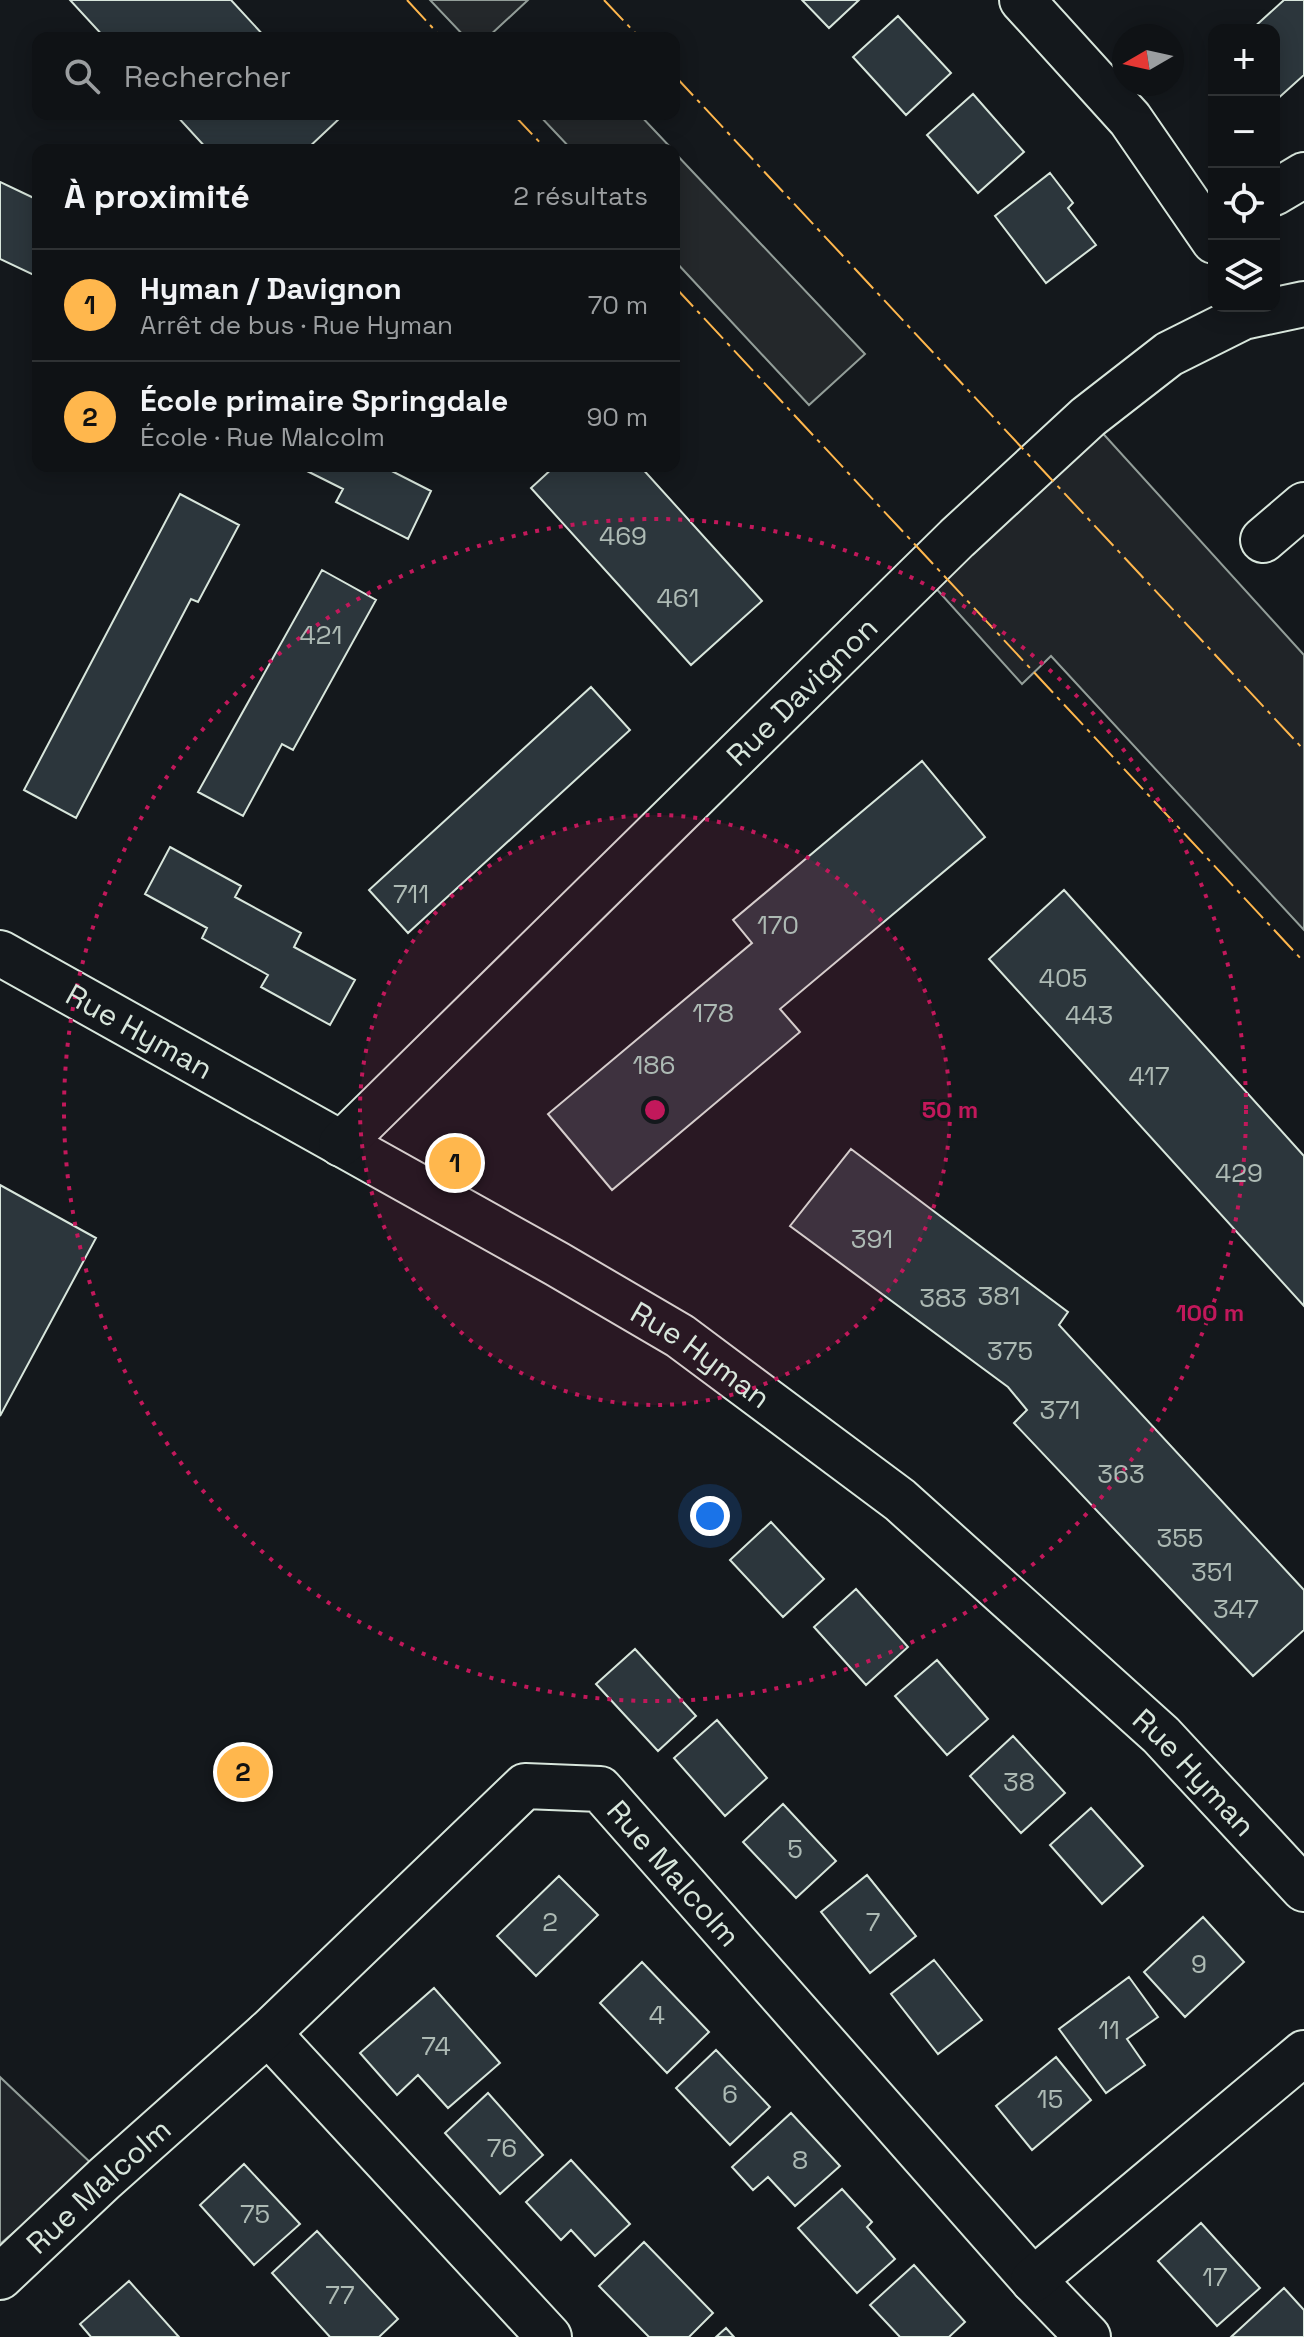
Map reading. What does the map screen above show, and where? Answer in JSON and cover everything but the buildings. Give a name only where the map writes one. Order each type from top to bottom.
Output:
[{"type":"street","points":[[1022,0],[1202,204],[1214,240]]},
{"type":"street","points":[[1280,189],[1304,175]]},
{"type":"street","name":"Rue Davignon","points":[[1280,307],[1304,304]]},
{"type":"street","name":"Rue Davignon","points":[[341,1144],[957,538],[1077,427],[1169,354],[1239,312]]},
{"type":"street","points":[[1263,540],[1304,505]]},
{"type":"street","name":"Rue Hyman","points":[[0,953],[680,1336],[900,1500],[1161,1735],[1304,1889]]},
{"type":"street","name":"Rue Malcolm","points":[[0,2277],[104,2179],[268,2033],[525,1786],[600,1789],[1033,2280],[1088,2337]]},
{"type":"street","points":[[268,2033],[549,2337]]},
{"type":"street","points":[[1033,2280],[1304,2053]]},
{"type":"shaded area","points":[[430,0],[528,0],[493,32],[460,32]]},
{"type":"shaded area","points":[[544,120],[645,120],[667,144],[566,144]]},
{"type":"shaded area","points":[[680,158],[865,354],[809,405],[680,266]]},
{"type":"shaded area","points":[[1088,417],[1304,655],[1304,930],[1051,656],[1022,684],[923,574]]},
{"type":"shaded area","points":[[0,2077],[93,2165],[0,2244]]},
{"type":"power","points":[[407,0],[436,32]]},
{"type":"power","points":[[604,0],[634,32]]},
{"type":"power","points":[[680,81],[1304,750]]},
{"type":"power","points":[[519,120],[541,144]]},
{"type":"power","points":[[680,292],[1304,962]]},
{"type":"place","name":"Hyman / Davignon","points":[[455,1163]]},
{"type":"place","name":"École primaire Springdale","points":[[243,1772]]}]
